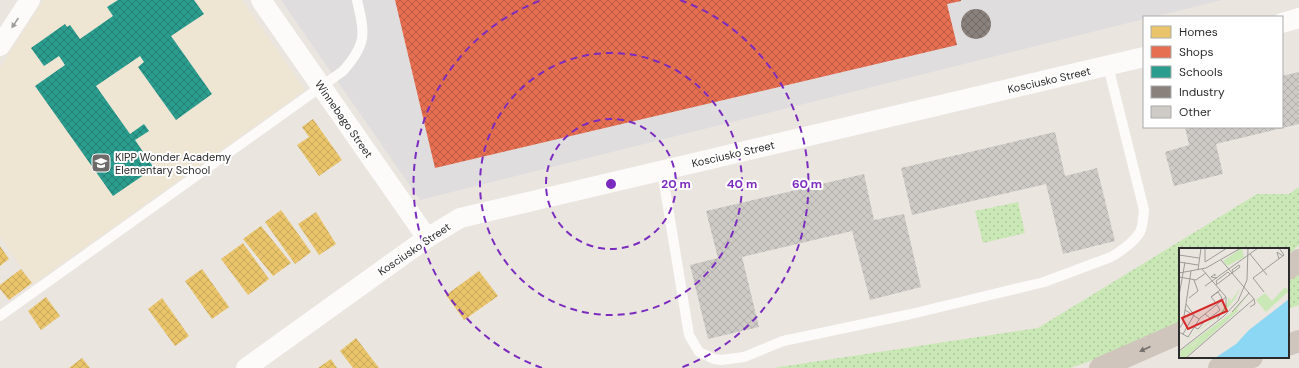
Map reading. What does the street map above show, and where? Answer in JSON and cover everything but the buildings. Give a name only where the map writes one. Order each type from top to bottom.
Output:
[{"type":"highway","points":[[1289,268],[1299,260]]},
{"type":"highway","points":[[1100,368],[1179,333]]},
{"type":"highway","points":[[1289,345],[1299,341]]},
{"type":"highway","points":[[1219,368],[1249,358]]},
{"type":"street","points":[[0,46],[30,0]]},
{"type":"street","name":"Winnebago Street","points":[[262,0],[427,238]]},
{"type":"street","points":[[1283,23],[1299,18]]},
{"type":"street","name":"Kosciusko Street","points":[[246,368],[427,238],[460,218],[1143,57]]},
{"type":"lane","points":[[0,316],[343,72],[354,59],[361,42],[363,29],[357,0]]},
{"type":"lane","points":[[662,171],[689,335],[699,352],[705,356],[721,360],[744,357],[784,341],[911,314],[1044,282],[1111,257],[1119,252],[1140,232],[1144,210],[1108,66]]},
{"type":"shaded area","name":"KIPP Wonder Academy Elementary School","points":[[44,0],[242,0],[305,90],[33,284],[0,237],[0,68]]},
{"type":"shaded area","points":[[281,0],[1222,0],[1158,16],[1143,16],[1143,19],[420,200]]},
{"type":"green space","points":[[1299,187],[1299,245],[1289,254],[1289,248],[1179,248],[1179,324],[1126,348],[1070,368],[773,368],[1038,328],[1257,194],[1289,194]]},
{"type":"green space","points":[[1018,202],[1025,233],[983,243],[975,211]]},
{"type":"green space","points":[[1299,271],[1299,305],[1289,309],[1289,278]]},
{"type":"place","name":"KIPP Wonder Academy Elementary School","points":[[101,163]]}]
